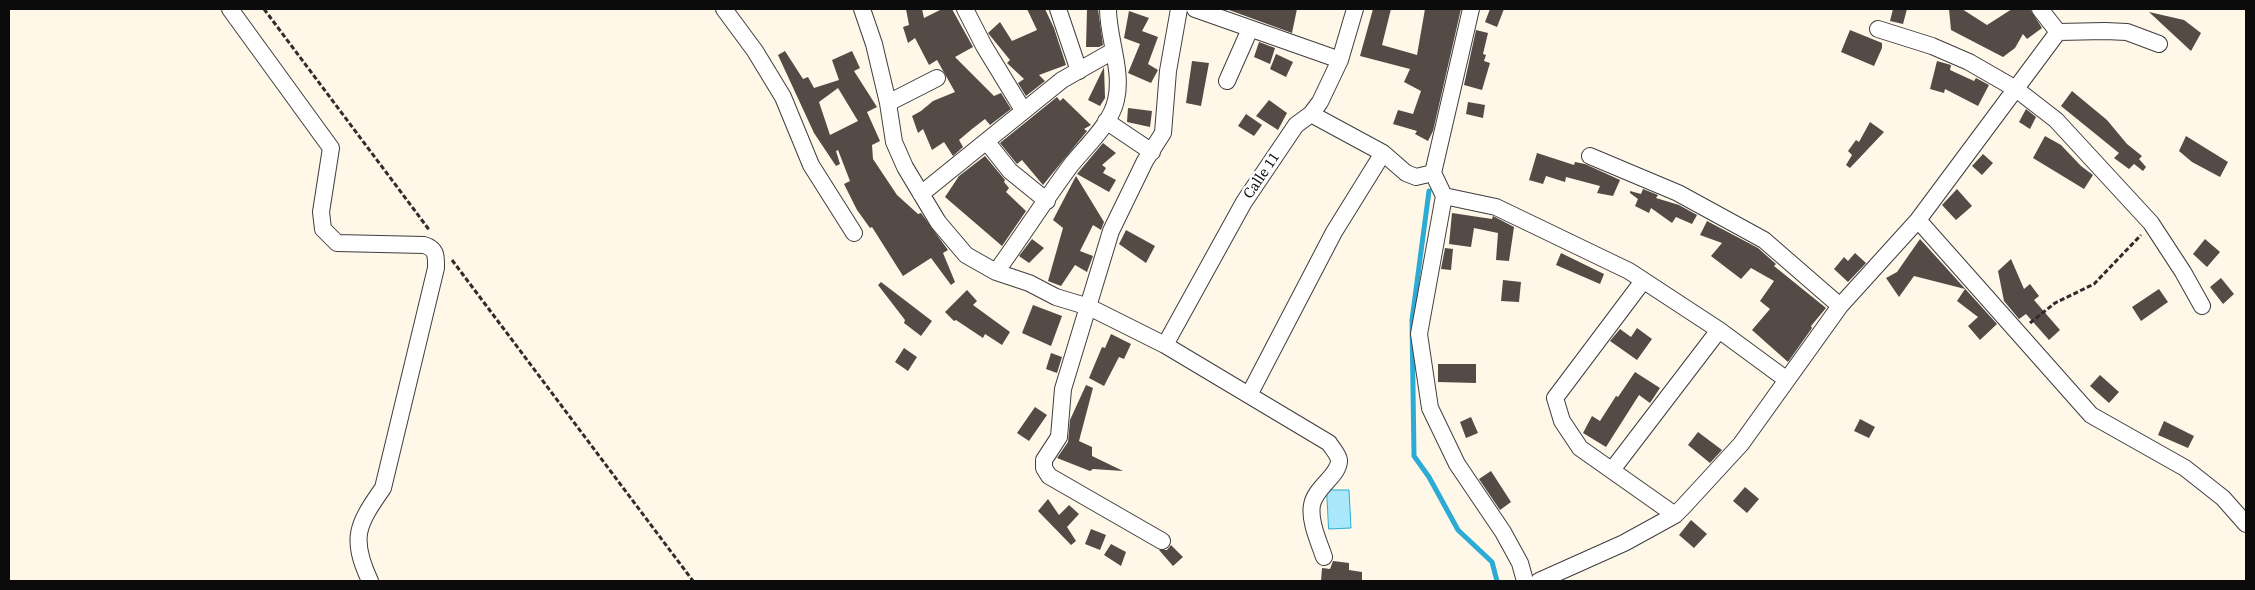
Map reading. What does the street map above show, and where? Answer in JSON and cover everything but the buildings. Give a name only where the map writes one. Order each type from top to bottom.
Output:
[{"type":"street","points":[[230,9],[332,148],[322,212],[323,229],[337,243],[424,245],[432,247],[436,253],[436,268],[383,488],[367,511],[359,528],[357,546],[360,562],[370,581]]},
{"type":"street","points":[[724,9],[755,51],[783,97],[811,165],[854,233]]},
{"type":"street","points":[[862,9],[874,44],[888,103],[894,142],[905,168],[938,222],[966,255],[996,272],[1030,283],[1056,297],[1089,307],[1165,345],[1329,443],[1339,458],[1335,472],[1316,492],[1311,505],[1312,518],[1324,557]]},
{"type":"street","points":[[964,9],[1023,110]]},
{"type":"street","points":[[1058,9],[1079,71]]},
{"type":"street","points":[[996,272],[1070,166],[1106,120],[1116,100],[1118,83],[1108,9]]},
{"type":"street","points":[[1162,541],[1049,476],[1044,468],[1044,460],[1059,437],[1061,397],[1111,231],[1145,162],[1163,133],[1168,71],[1179,9]]},
{"type":"street","points":[[1196,9],[1340,60]]},
{"type":"street","name":"Calle 11","points":[[1165,345],[1244,202],[1296,125],[1311,114],[1320,102],[1340,60],[1355,9]]},
{"type":"street","points":[[1471,9],[1433,173],[1444,196],[1419,334],[1430,408],[1457,464],[1503,532],[1520,563],[1525,581]]},
{"type":"street","points":[[2040,9],[2058,32]]},
{"type":"street","points":[[1227,81],[1250,29]]},
{"type":"street","points":[[1878,29],[1932,46],[1969,62],[2016,89],[2056,120],[2152,223],[2202,306]]},
{"type":"street","points":[[2058,32],[2126,32],[2159,44]]},
{"type":"street","points":[[1539,581],[1675,516],[1741,444],[1840,306],[1918,220],[2058,32]]},
{"type":"street","points":[[920,194],[1062,80],[1113,51]]},
{"type":"street","points":[[888,103],[937,78]]},
{"type":"street","points":[[1311,114],[1383,154],[1406,173],[1416,176],[1433,173]]},
{"type":"street","points":[[1106,120],[1152,152]]},
{"type":"street","points":[[986,142],[1010,171],[1047,201]]},
{"type":"street","points":[[1249,395],[1334,232],[1383,154]]},
{"type":"street","points":[[1590,156],[1678,193],[1764,240],[1840,306]]},
{"type":"street","points":[[1444,196],[1496,207],[1629,271],[1719,330],[1787,380]]},
{"type":"street","points":[[1918,220],[2091,415],[2185,468],[2223,498],[2246,524]]},
{"type":"street","points":[[1643,281],[1555,398],[1562,421],[1580,448],[1675,516]]},
{"type":"street","points":[[1612,470],[1719,330]]},
{"type":"path","points":[[264,9],[431,231]]},
{"type":"path","points":[[2018,333],[2055,303],[2094,284],[2152,223]]},
{"type":"path","points":[[449,255],[693,581]]},
{"type":"water","points":[[1327,490],[1349,490],[1351,528],[1329,529]]},
{"type":"waterway","points":[[1429,191],[1412,320],[1414,456],[1429,477],[1458,530],[1492,562],[1497,581]]}]
